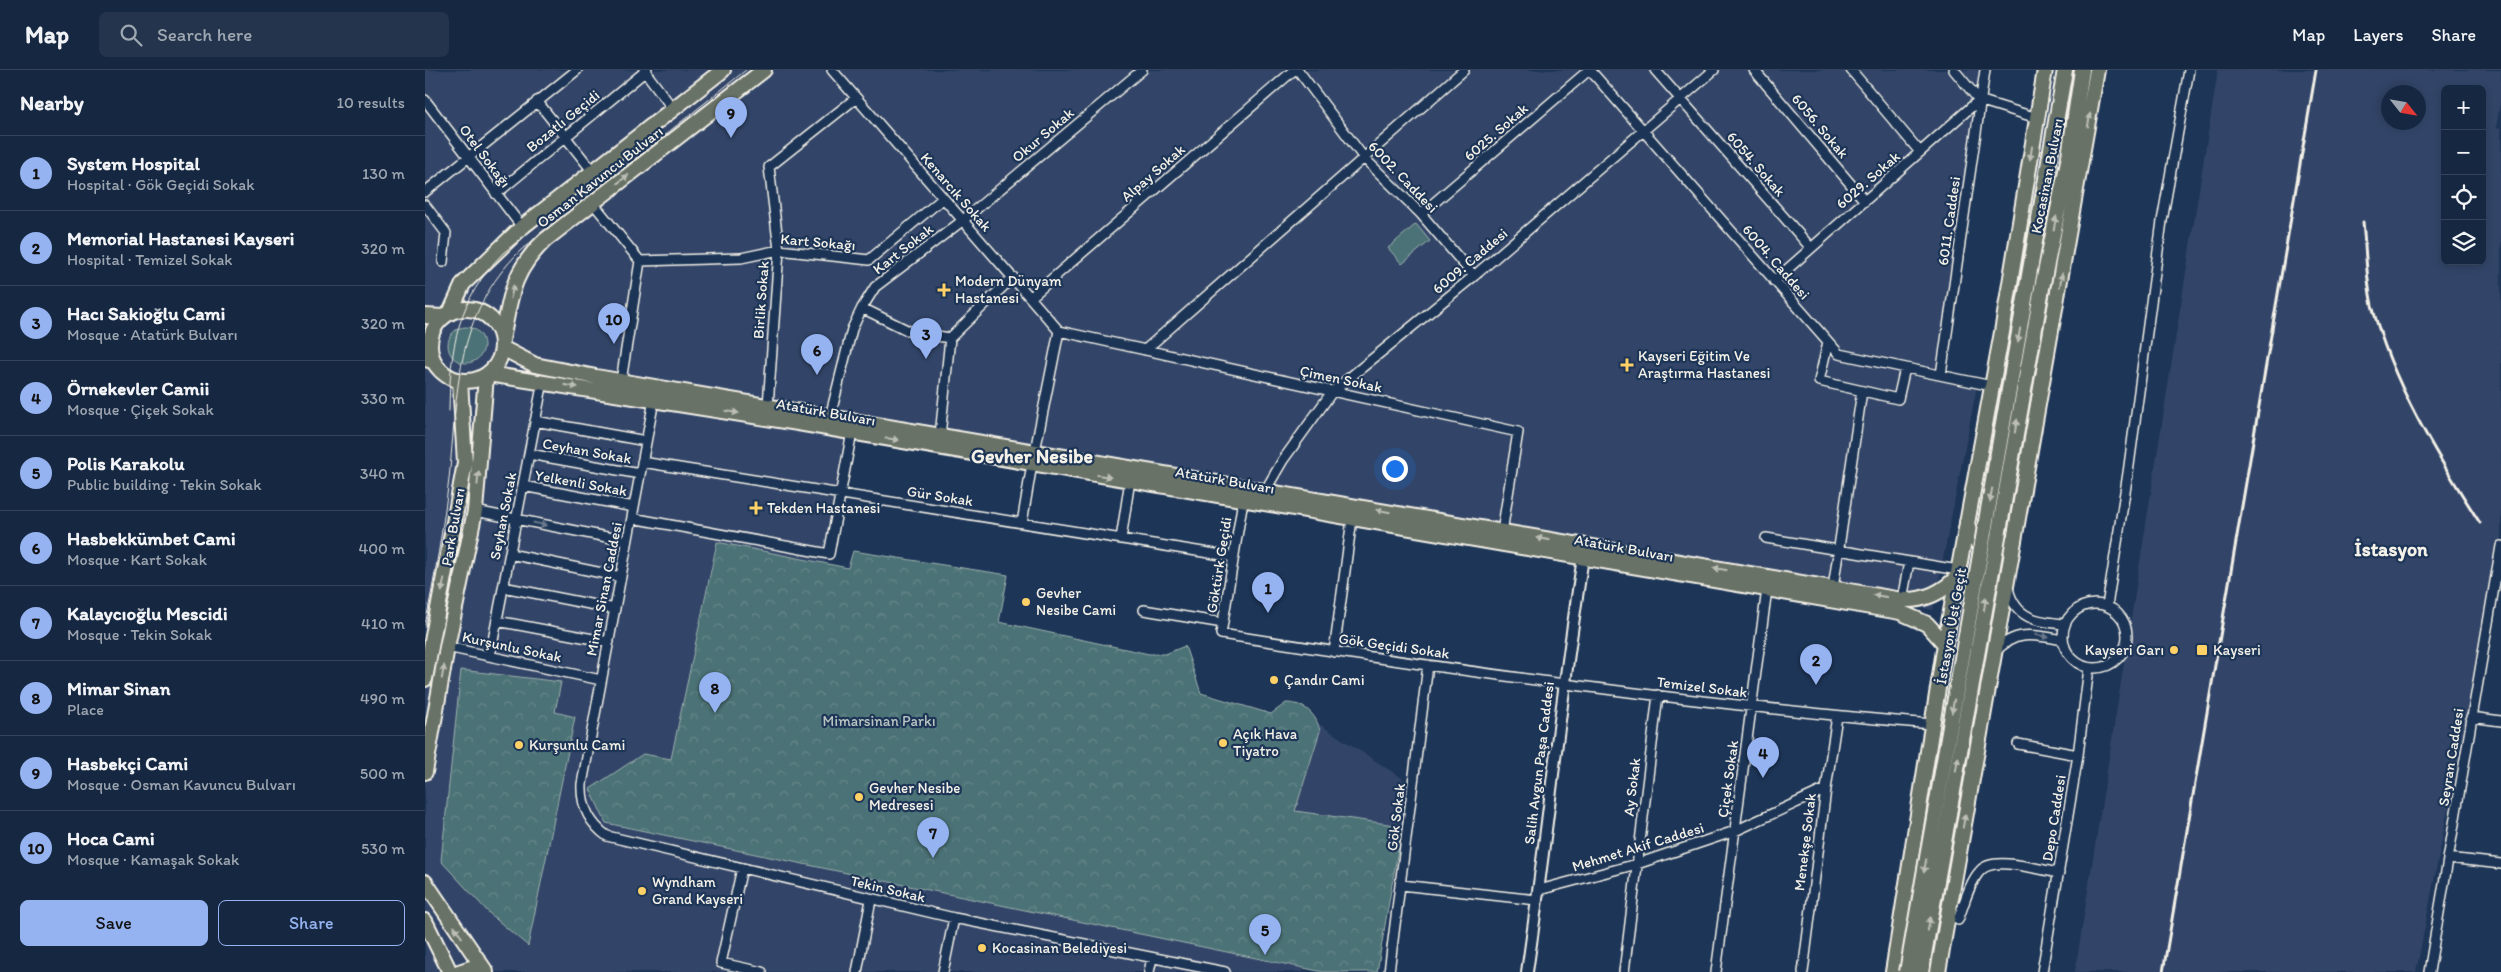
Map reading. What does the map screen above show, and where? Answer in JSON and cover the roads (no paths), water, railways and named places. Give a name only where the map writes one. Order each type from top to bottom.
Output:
[{"type":"main road","name":"Osman Kavuncu Bulvarı","points":[[446,315],[463,284],[523,228],[723,70]]},
{"type":"main road","name":"Osman Kavuncu Bulvarı","points":[[502,344],[516,276],[529,256],[545,240],[593,202],[764,70]]},
{"type":"main road","points":[[1893,972],[1945,644],[1992,386],[2045,70]]},
{"type":"main road","name":"Kocasinan Bulvarı","points":[[2027,287],[2065,70]]},
{"type":"main road","name":"Kocasinan Bulvarı","points":[[2042,288],[2069,156],[2082,70]]},
{"type":"main road","points":[[1938,972],[2097,70]]},
{"type":"main road","name":"İstasyon Üst Geçit","points":[[1907,972],[2027,287]]},
{"type":"main road","name":"İstasyon Üst Geçit","points":[[1921,972],[2042,288]]},
{"type":"main road","points":[[425,316],[446,315],[472,309],[486,315],[497,326],[502,344],[498,362],[487,375],[475,381],[459,381],[445,376],[429,360],[431,336],[446,315]]},
{"type":"main road","name":"Atatürk Bulvarı","points":[[502,344],[535,365],[621,382],[940,436],[1130,480],[1910,615],[1927,624],[1945,644],[1950,660],[1964,669],[1981,668],[1993,655]]},
{"type":"main road","name":"Atatürk Bulvarı","points":[[487,375],[543,382],[852,432],[1265,491],[1902,600],[1928,597],[1944,589],[1965,563],[1975,558],[1985,558],[2000,565],[2007,580]]},
{"type":"main road","name":"Park Bulvarı","points":[[425,772],[447,646],[475,511],[487,375]]},
{"type":"main road","name":"Park Bulvarı","points":[[425,679],[465,463],[459,381]]},
{"type":"main road","points":[[1967,521],[1972,538],[1986,547],[2003,545],[2016,532]]},
{"type":"main road","points":[[1936,698],[1941,688],[1949,681],[1965,678],[1980,685],[1985,700]]},
{"type":"main road","points":[[425,882],[486,972]]},
{"type":"main road","points":[[425,922],[450,972]]},
{"type":"main road","points":[[459,972],[471,968],[486,972]]},
{"type":"street","points":[[425,192],[577,70]]},
{"type":"street","name":"Kenarcık Sokak","points":[[832,70],[1059,331]]},
{"type":"street","name":"Okur Sokak","points":[[962,220],[1142,70]]},
{"type":"street","name":"Alpay Sokak","points":[[1031,297],[1293,70]]},
{"type":"street","name":"6002. Caddesi","points":[[1298,70],[1363,158],[1421,214],[1474,276]]},
{"type":"street","points":[[1145,350],[1464,70]]},
{"type":"street","name":"6004. Caddesi","points":[[1589,70],[1839,354],[1992,386]]},
{"type":"street","name":"6025. Sokak","points":[[1421,214],[1589,70]]},
{"type":"street","name":"6054. Sokak","points":[[1655,70],[1811,248]]},
{"type":"street","name":"6009. Caddesi","points":[[1265,491],[1283,460],[1332,392],[1474,276],[1713,70]]},
{"type":"street","name":"6056. Sokak","points":[[1754,70],[1865,200]]},
{"type":"street","points":[[1851,70],[1920,152]]},
{"type":"street","points":[[1954,70],[1979,100],[2037,118]]},
{"type":"street","name":"6011. Caddesi","points":[[1941,375],[1979,100],[1985,70]]},
{"type":"street","points":[[2107,606],[2128,473],[2163,221],[2189,70]]},
{"type":"street","points":[[645,71],[673,110]]},
{"type":"street","name":"Bozatlı Geçidi","points":[[496,194],[645,71]]},
{"type":"street","name":"Birlik Sokak","points":[[768,406],[779,250],[769,168],[856,98]]},
{"type":"street","name":"Otel Sokağı","points":[[425,100],[523,228]]},
{"type":"street","name":"6029. Sokak","points":[[1774,281],[1979,100]]},
{"type":"street","points":[[537,101],[594,173]]},
{"type":"street","name":"Kart Sokağı","points":[[639,261],[741,258],[779,250],[869,260],[943,199]]},
{"type":"street","points":[[593,202],[639,261],[621,382]]},
{"type":"street","points":[[425,205],[445,232],[443,262]]},
{"type":"street","name":"Kart Sokak","points":[[830,417],[850,338],[861,308],[875,287],[962,220]]},
{"type":"street","points":[[940,436],[950,338],[1013,277]]},
{"type":"street","points":[[861,308],[911,332],[950,338]]},
{"type":"street","points":[[1022,523],[1059,331]]},
{"type":"street","name":"Çimen Sokak","points":[[1059,331],[1518,432],[1502,532]]},
{"type":"street","points":[[1828,342],[1819,381],[1898,399],[1905,368]]},
{"type":"street","name":"Seyhan Sokak","points":[[490,656],[543,382]]},
{"type":"street","points":[[1833,588],[1862,391]]},
{"type":"street","name":"Mimar Sinan Caddesi","points":[[582,784],[654,400]]},
{"type":"street","points":[[535,421],[646,441]]},
{"type":"street","points":[[632,518],[829,554],[852,432]]},
{"type":"street","name":"Ceyhan Sokak","points":[[529,454],[640,474]]},
{"type":"street","name":"Gür Sokak","points":[[642,462],[1234,557]]},
{"type":"street","points":[[1121,539],[1130,480]]},
{"type":"street","name":"Yelkenli Sokak","points":[[523,486],[634,506]]},
{"type":"street","name":"Göktürk Geçidi","points":[[1221,634],[1243,500]]},
{"type":"street","points":[[475,511],[627,541]]},
{"type":"street","points":[[1334,652],[1352,519]]},
{"type":"street","points":[[1766,538],[1909,562],[1957,573]]},
{"type":"street","name":"Seyran Caddesi","points":[[2429,972],[2471,717],[2500,562],[2501,546]]},
{"type":"street","points":[[509,554],[621,576]]},
{"type":"street","name":"Salih Avgun Paşa Caddesi","points":[[1527,972],[1563,683],[1583,558]]},
{"type":"street","points":[[1902,600],[1909,562]]},
{"type":"street","points":[[2007,580],[2011,598],[2025,616],[2039,622],[2065,624]]},
{"type":"street","points":[[503,587],[615,609]]},
{"type":"street","name":"Çiçek Sokak","points":[[1716,972],[1767,589]]},
{"type":"street","points":[[2095,604],[2107,606],[2118,614],[2125,625],[2125,645],[2119,657],[2108,665],[2089,668],[2071,658],[2063,640],[2065,624],[2072,614],[2082,607],[2095,604]]},
{"type":"street","points":[[1144,610],[1223,623]]},
{"type":"street","points":[[497,621],[609,642]]},
{"type":"street","name":"Gök Geçidi Sokak","points":[[1221,634],[1334,652],[1563,683]]},
{"type":"street","points":[[1993,655],[2007,642],[2025,635],[2063,640]]},
{"type":"street","name":"Kurşunlu Sokak","points":[[447,646],[601,680]]},
{"type":"street","name":"Gök Sokak","points":[[1389,972],[1428,665]]},
{"type":"street","name":"Depo Caddesi","points":[[2042,972],[2078,755],[2089,668]]},
{"type":"street","name":"Temizel Sokak","points":[[1563,683],[1751,707],[1932,724]]},
{"type":"street","name":"Ay Sokak","points":[[1624,972],[1658,695]]},
{"type":"street","name":"Menekşe Sokak","points":[[1803,972],[1825,789],[1837,716]]},
{"type":"street","points":[[2471,717],[2501,721]]},
{"type":"street","points":[[2018,744],[2078,755]]},
{"type":"street","name":"Tekin Sokak","points":[[582,784],[582,800],[587,815],[596,827],[607,836],[871,900],[1225,972]]},
{"type":"street","name":"Mehmet Akif Caddesi","points":[[1401,885],[1538,895],[1735,831],[1825,789]]},
{"type":"street","points":[[2448,858],[2501,864]]},
{"type":"street","points":[[1958,920],[1978,874],[1987,865],[1999,863],[2059,873]]},
{"type":"street","points":[[742,868],[721,963],[762,972]]},
{"type":"street","points":[[857,972],[871,900]]},
{"type":"street","points":[[943,972],[954,918]]},
{"type":"street","points":[[1149,972],[1152,958]]},
{"type":"tram line","points":[[425,625],[444,516],[458,385],[463,356],[471,328],[483,301],[499,275],[521,250],[746,70]]},
{"type":"tram line","points":[[449,411],[451,366],[459,326],[475,289],[488,271],[503,253],[662,127]]},
{"type":"railway","points":[[2163,972],[2316,70]]},
{"type":"railway","points":[[2363,222],[2370,295],[2391,363],[2432,445],[2480,523]]},
{"type":"place","name":"Hasbekçi Cami","points":[[731,138]]},
{"type":"place","name":"Modern Dünyam Hastanesi","points":[[944,290]]},
{"type":"place","name":"Hoca Cami","points":[[614,344]]},
{"type":"place","name":"Hacı Sakioğlu Cami","points":[[926,359]]},
{"type":"place","name":"Kayseri Eğitim Ve Araştırma Hastanesi","points":[[1627,365]]},
{"type":"place","name":"Hasbekkümbet Cami","points":[[817,375]]},
{"type":"place","name":"Tekden Hastanesi","points":[[756,508]]},
{"type":"place","name":"Gevher Nesibe Cami","points":[[1026,602]]},
{"type":"place","name":"System Hospital","points":[[1268,613]]},
{"type":"place","name":"Kayseri Garı","points":[[2174,650]]},
{"type":"place","name":"Kayseri","points":[[2202,650]]},
{"type":"place","name":"Çandır Cami","points":[[1274,680]]},
{"type":"place","name":"Memorial Hastanesi Kayseri","points":[[1816,685]]},
{"type":"place","name":"Mimar Sinan","points":[[715,713]]},
{"type":"place","name":"Açık Hava Tiyatro","points":[[1223,743]]},
{"type":"place","name":"Kurşunlu Cami","points":[[519,745]]},
{"type":"place","name":"Örnekevler Camii","points":[[1763,778]]},
{"type":"place","name":"Gevher Nesibe Medresesi","points":[[859,797]]},
{"type":"place","name":"Kalaycıoğlu Mescidi","points":[[933,858]]},
{"type":"place","name":"Wyndham Grand Kayseri","points":[[642,891]]},
{"type":"place","name":"Kocasinan Belediyesi","points":[[982,948]]},
{"type":"place","name":"Polis Karakolu","points":[[1265,955]]},
{"type":"district","name":"Gevher Nesibe","points":[[1032,456]]},
{"type":"district","name":"İstasyon","points":[[2391,549]]},
{"type":"park label","name":"Mimarsinan Parkı","points":[[879,721]]}]
